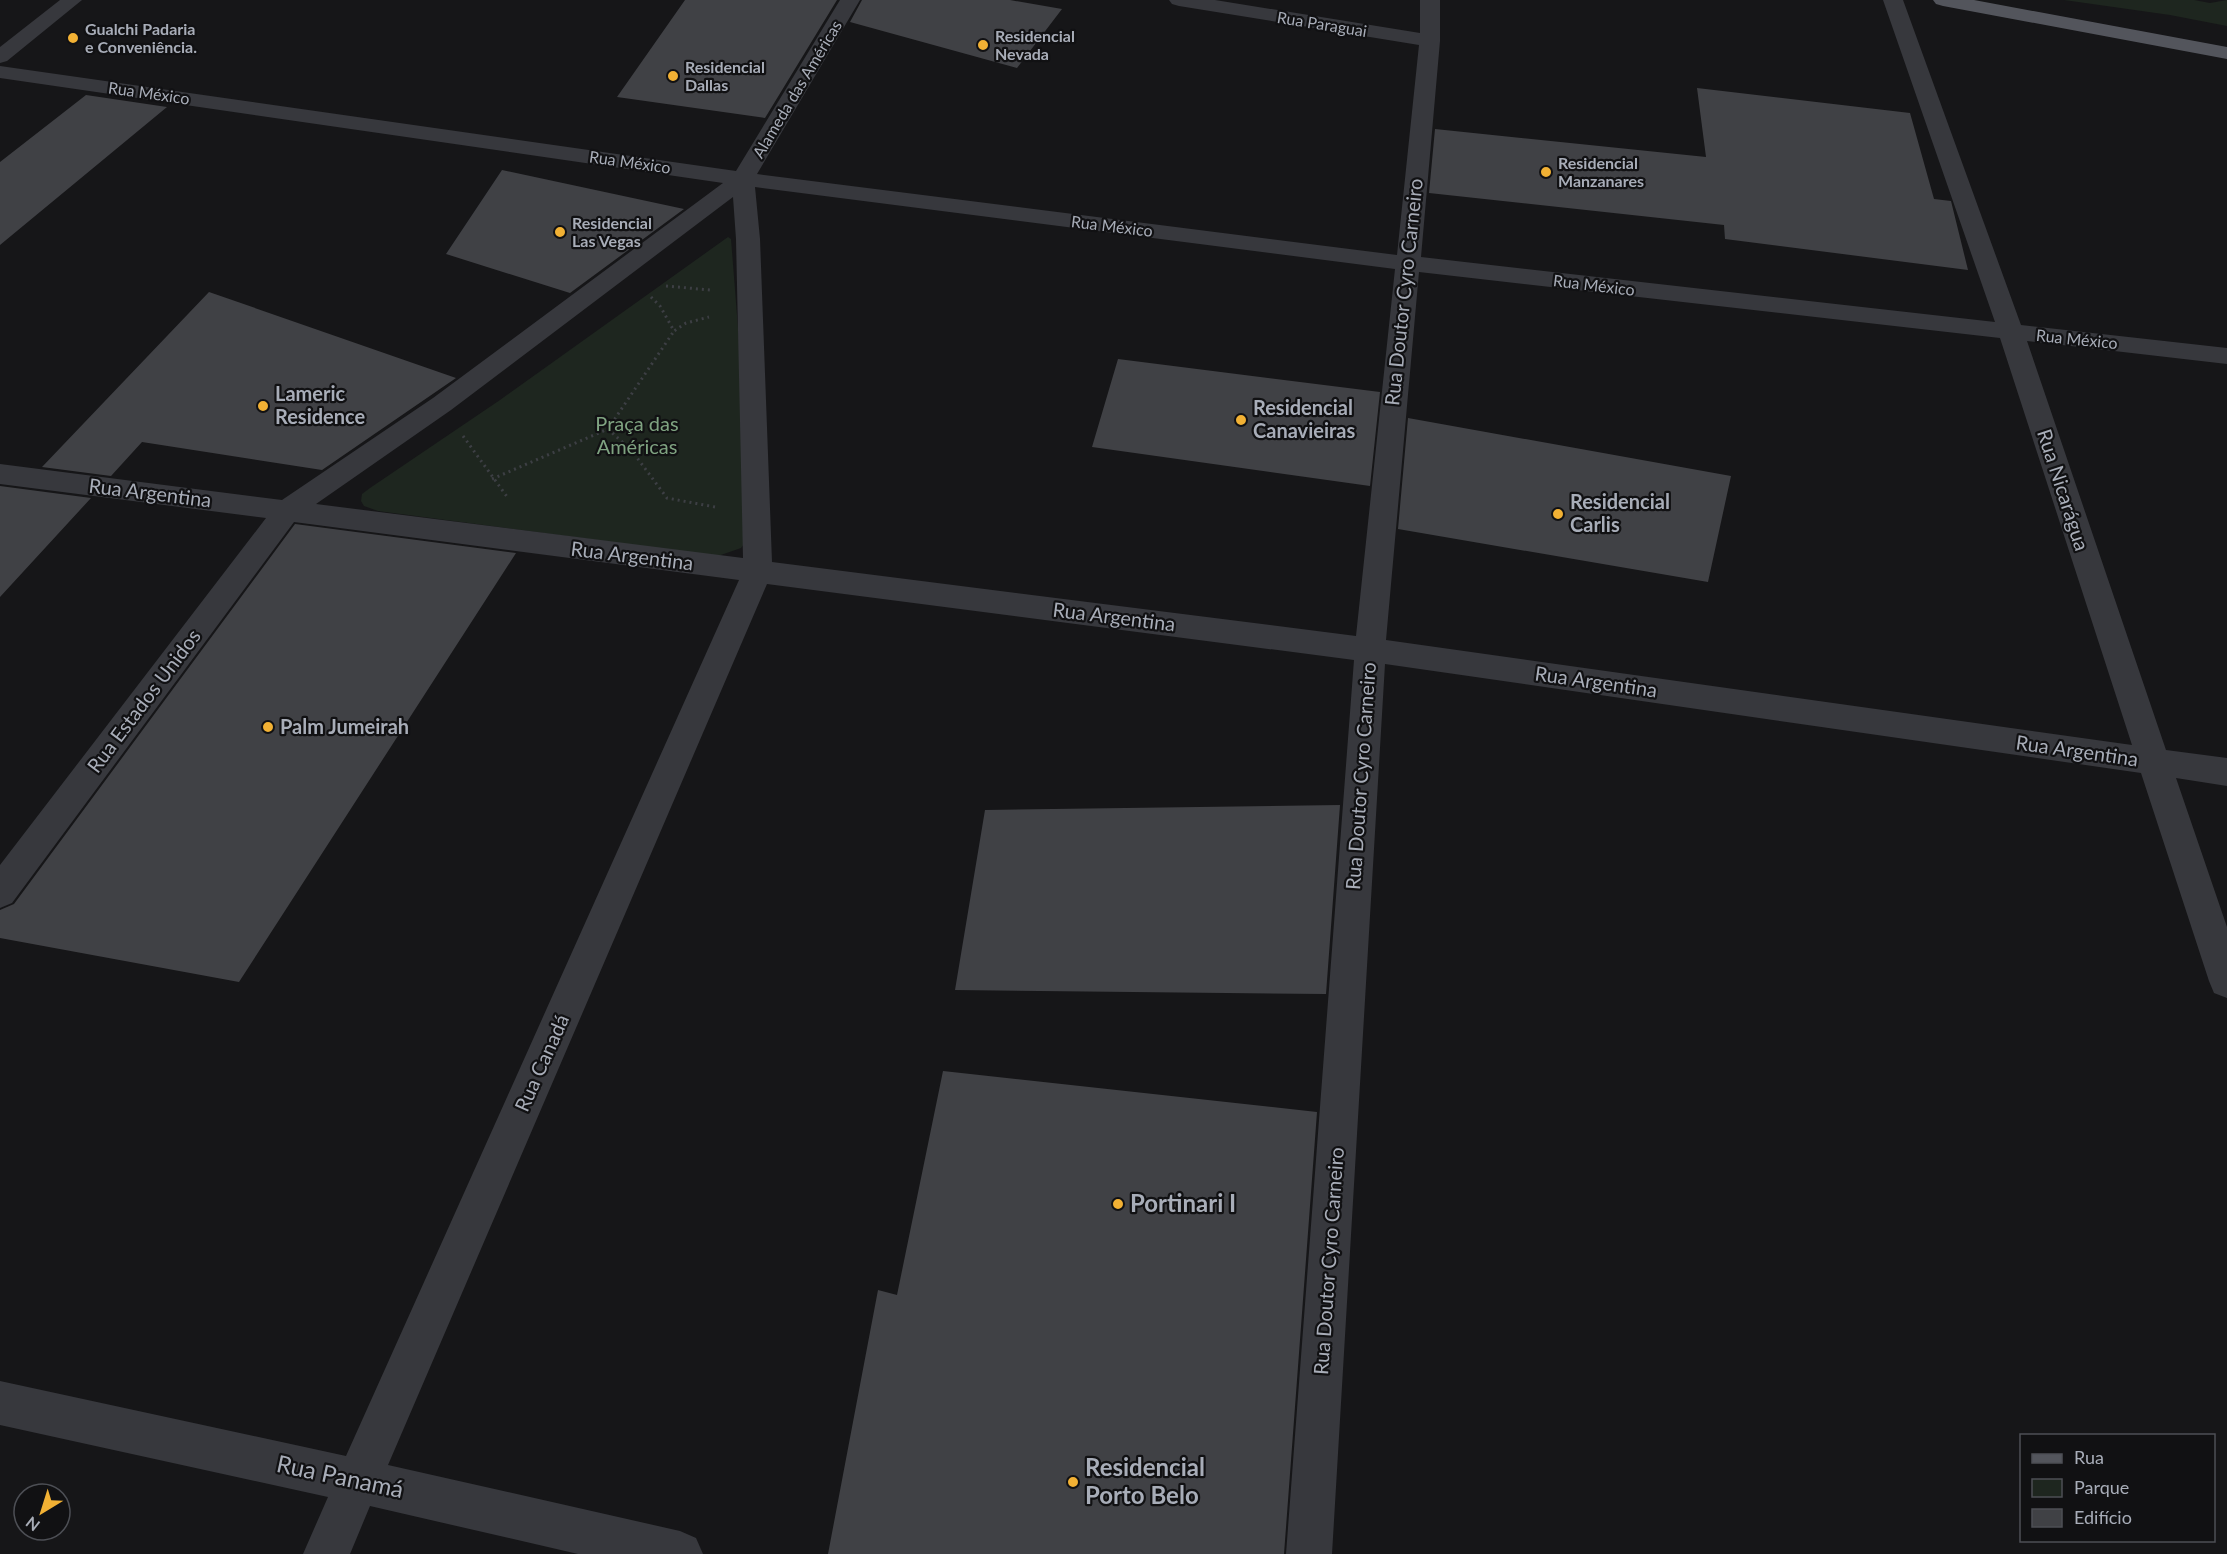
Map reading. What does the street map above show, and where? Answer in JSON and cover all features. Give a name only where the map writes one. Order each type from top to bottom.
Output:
[{"type":"main road","points":[[1943,0],[2227,52]]},
{"type":"street","points":[[0,57],[72,0]]},
{"type":"street","name":"Alameda das Américas","points":[[743,179],[850,0]]},
{"type":"street","name":"Rua Paraguai","points":[[1179,0],[1430,41]]},
{"type":"street","name":"Rua Doutor Cyro Carneiro","points":[[1309,1554],[1370,650],[1406,263],[1430,41],[1430,0]]},
{"type":"street","name":"Rua Nicarágua","points":[[1893,0],[2010,332],[2227,981]]},
{"type":"street","name":"Rua México","points":[[0,72],[743,179],[1406,263],[2227,356]]},
{"type":"street","points":[[288,510],[442,404],[743,179]]},
{"type":"street","points":[[743,179],[748,239],[758,571]]},
{"type":"street","name":"Rua Argentina","points":[[0,474],[1370,650],[2227,772]]},
{"type":"street","name":"Rua Estados Unidos","points":[[0,892],[288,510]]},
{"type":"street","name":"Rua Canadá","points":[[326,1554],[758,571]]},
{"type":"street","name":"Rua Panamá","points":[[0,1403],[358,1480],[680,1554]]},
{"type":"path","points":[[674,330],[660,306],[651,297],[675,279]]},
{"type":"path","points":[[666,286],[718,291]]},
{"type":"path","points":[[492,479],[608,429],[674,330],[686,323],[714,316]]},
{"type":"path","points":[[608,429],[632,451],[667,498],[716,507],[724,506]]},
{"type":"path","points":[[453,441],[462,435],[510,501]]},
{"type":"green space","points":[[2064,0],[2194,0],[2210,3],[2227,0],[2227,26],[2170,15]]},
{"type":"green space","name":"Praça das Américas","points":[[728,237],[731,239],[754,531],[741,548],[718,556],[378,511],[364,506],[361,501],[362,494],[370,488],[500,400]]},
{"type":"building","points":[[685,0],[837,0],[765,118],[617,97]]},
{"type":"building","name":"Residencial Nevada","points":[[862,0],[1010,0],[1062,9],[1017,68],[850,22]]},
{"type":"building","points":[[1697,88],[1910,113],[1934,199],[1951,201],[1968,270],[1725,239],[1724,225],[1429,193],[1435,129],[1706,157]]},
{"type":"building","points":[[86,95],[167,107],[0,245],[0,162]]},
{"type":"building","name":"Residencial Las Vegas","points":[[502,170],[684,209],[570,293],[446,254]]},
{"type":"building","name":"Lameric Residence","points":[[209,292],[456,378],[322,470],[142,442],[111,476],[42,467]]},
{"type":"building","name":"Residencial Canavieiras","points":[[1118,359],[1380,392],[1370,486],[1092,447]]},
{"type":"building","name":"Residencial Carlis","points":[[1408,418],[1731,476],[1708,582],[1398,529]]},
{"type":"building","points":[[0,486],[91,498],[0,597]]},
{"type":"building","name":"Palm Jumeirah","points":[[295,524],[516,553],[239,982],[0,938],[0,910],[14,904]]},
{"type":"building","points":[[1340,805],[1326,994],[955,990],[985,810]]},
{"type":"building","points":[[943,1071],[1317,1112],[1284,1554],[828,1554],[878,1290],[897,1295]]},
{"type":"place","name":"Gualchi Padaria e Conveniência.","points":[[73,38]]},
{"type":"place","name":"Residencial Nevada","points":[[983,45]]},
{"type":"place","name":"Residencial Dallas","points":[[673,76]]},
{"type":"place","name":"Residencial Manzanares","points":[[1546,172]]},
{"type":"place","name":"Residencial Las Vegas","points":[[560,232]]},
{"type":"place","name":"Lameric Residence","points":[[263,406]]},
{"type":"place","name":"Residencial Canavieiras","points":[[1241,420]]},
{"type":"place","name":"Residencial Carlis","points":[[1558,514]]},
{"type":"place","name":"Palm Jumeirah","points":[[268,727]]},
{"type":"place","name":"Portinari I","points":[[1118,1204]]},
{"type":"place","name":"Residencial Porto Belo","points":[[1073,1482]]}]
